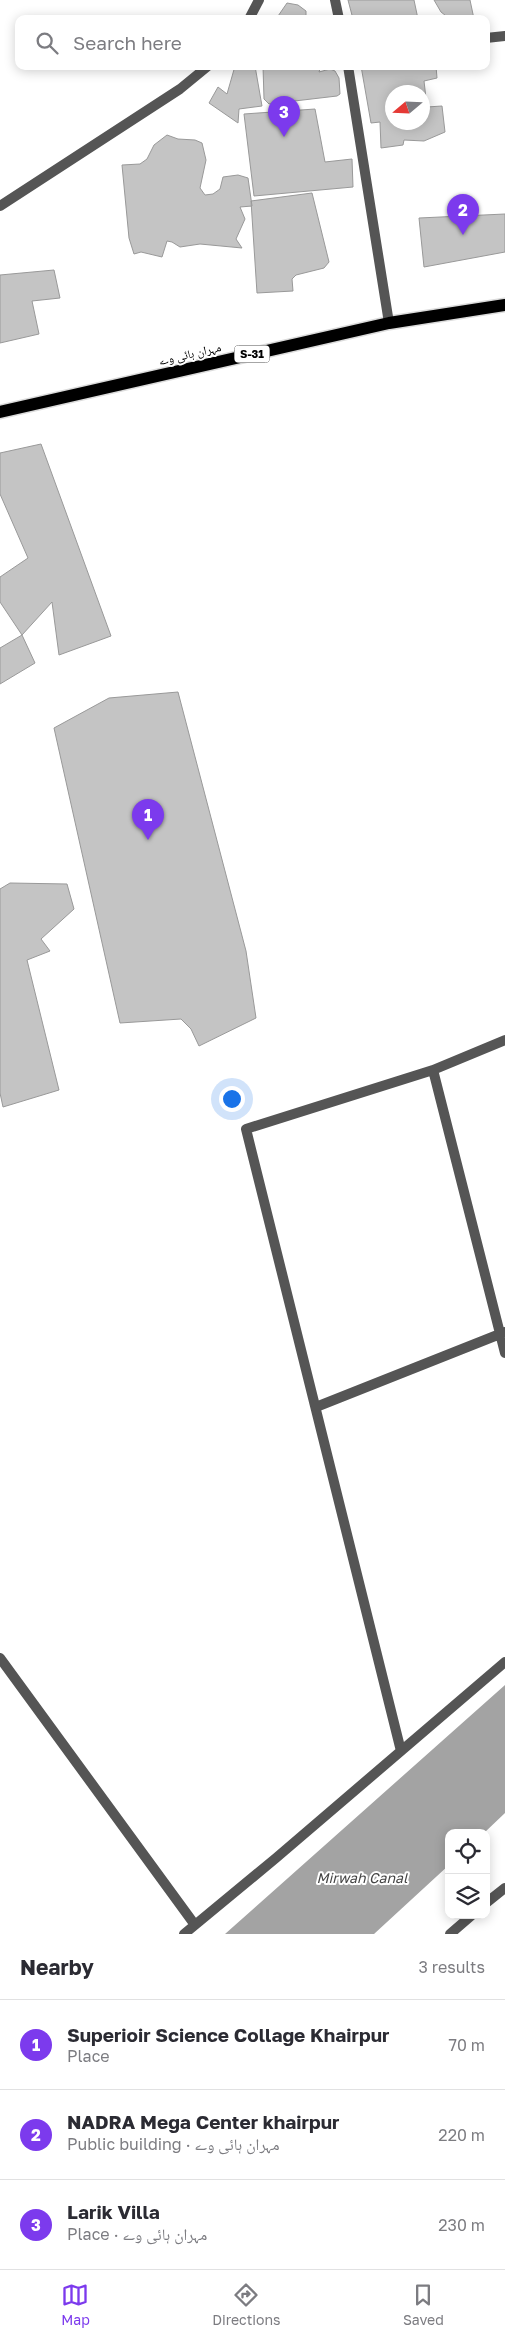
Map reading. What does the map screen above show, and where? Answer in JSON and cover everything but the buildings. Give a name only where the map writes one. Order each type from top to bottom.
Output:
[{"type":"main road","name":"مہران ہائی وے","points":[[0,412],[389,323],[505,305]]},
{"type":"street","points":[[251,15],[259,0]]},
{"type":"street","points":[[336,0],[338,15]]},
{"type":"street","points":[[490,38],[505,36]]},
{"type":"street","points":[[0,206],[180,89],[203,70]]},
{"type":"street","points":[[349,70],[389,323]]},
{"type":"street","points":[[401,1751],[246,1129],[433,1070],[505,1040]]},
{"type":"street","points":[[433,1070],[503,1333],[505,1353]]},
{"type":"street","points":[[316,1407],[503,1333]]},
{"type":"street","points":[[0,1658],[195,1925]]},
{"type":"street","points":[[184,1934],[505,1662]]},
{"type":"street","points":[[490,1900],[505,1888]]},
{"type":"street","points":[[450,1934],[467,1919]]},
{"type":"water","name":"Mirwah Canal","points":[[505,1685],[505,1813],[488,1829],[445,1829],[445,1869],[374,1934],[225,1934]]},
{"type":"place","name":"Larik Villa","points":[[284,137]]},
{"type":"place","name":"NADRA Mega Center khairpur","points":[[463,235]]},
{"type":"place","name":"Superioir Science Collage Khairpur","points":[[148,840]]}]
